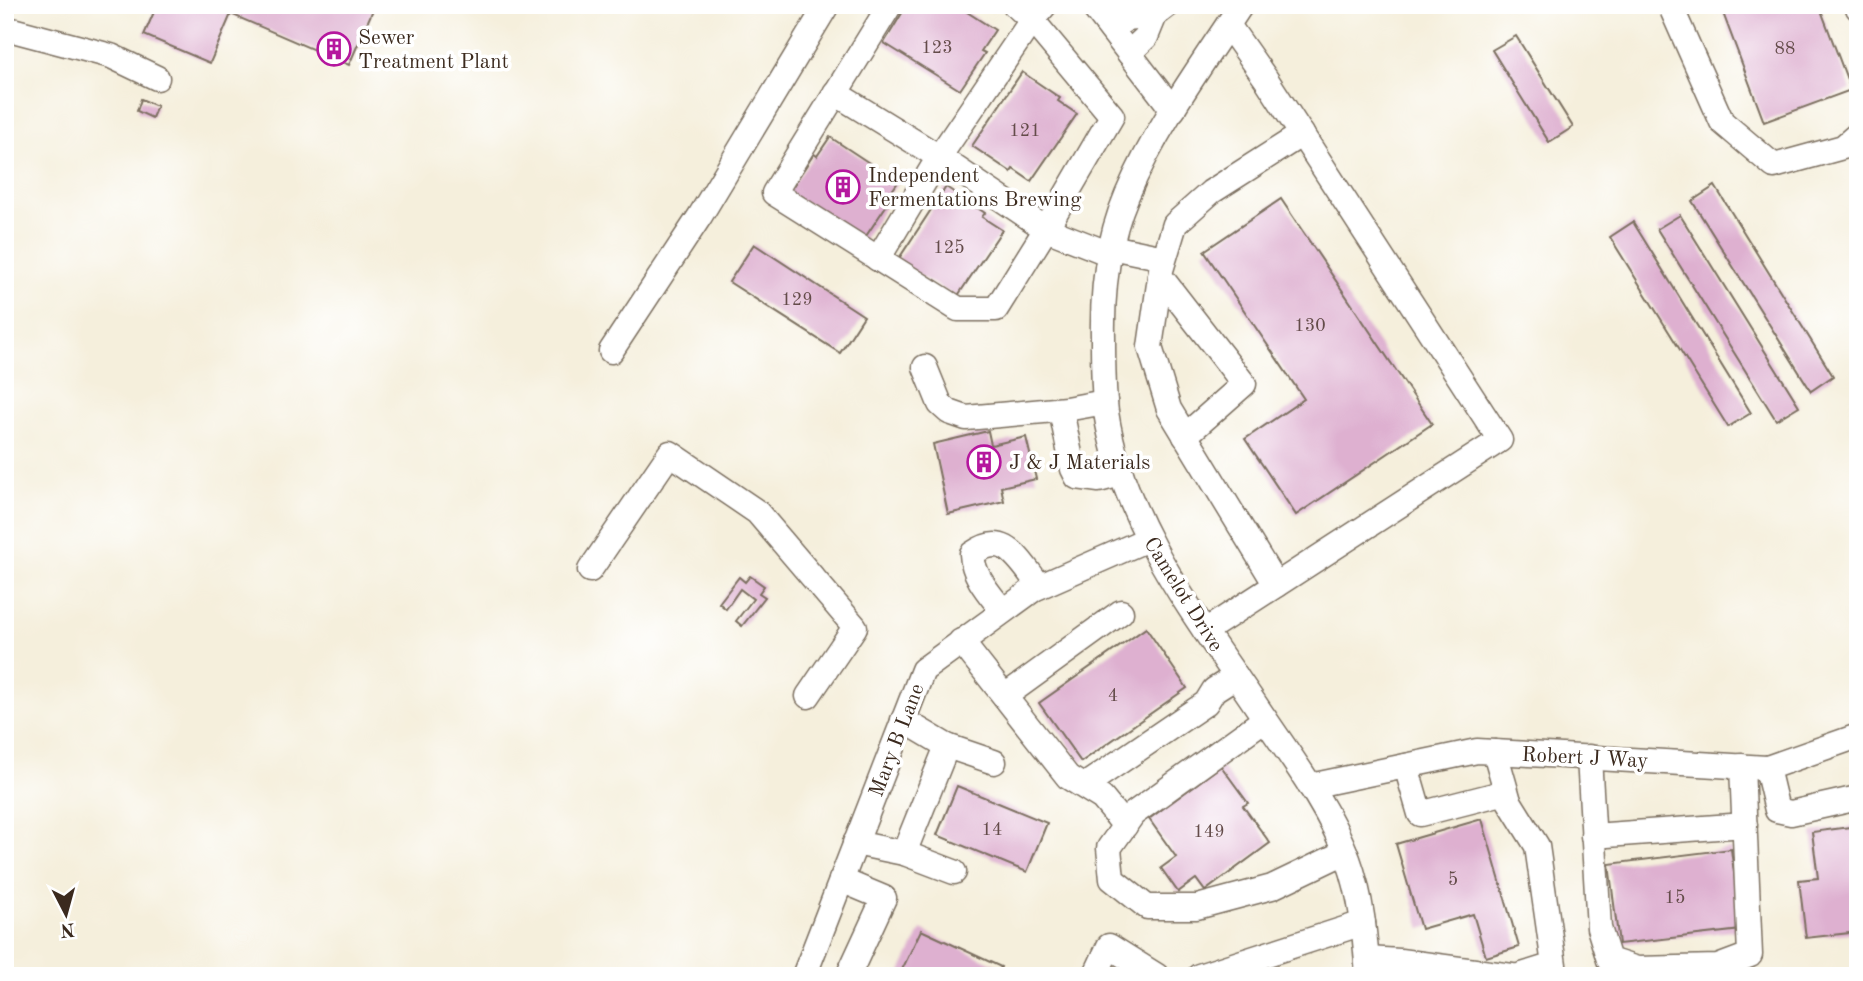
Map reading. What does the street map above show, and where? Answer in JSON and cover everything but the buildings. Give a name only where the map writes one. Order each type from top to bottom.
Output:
[{"type":"street","points":[[611,351],[699,216],[827,5]]},
{"type":"street","points":[[878,259],[1031,10],[1112,116],[996,309],[958,309],[878,259],[774,193],[890,5]]},
{"type":"street","points":[[1092,5],[1173,110]]},
{"type":"street","points":[[1670,5],[1722,122],[1774,166],[1843,147],[1858,134]]},
{"type":"street","points":[[1111,29],[1127,18],[1161,10]]},
{"type":"street","points":[[1129,53],[1146,37],[1161,10]]},
{"type":"street","points":[[1205,631],[1500,440],[1266,79],[1234,15]]},
{"type":"street","name":"Camelot Drive","points":[[1234,15],[1153,143],[1127,195],[1110,251],[1103,312],[1105,402],[1121,474],[1148,539],[1167,574],[1310,786],[1345,852],[1359,895],[1367,968]]},
{"type":"street","points":[[5,28],[111,56],[157,78]]},
{"type":"street","points":[[835,93],[939,157],[1046,229],[1162,267],[1244,384],[1185,436]]},
{"type":"street","points":[[1276,585],[1168,409],[1150,346],[1162,267],[1175,224],[1211,192],[1302,134]]},
{"type":"street","points":[[925,367],[940,404],[948,412],[965,418],[1062,410],[1105,402]]},
{"type":"street","points":[[1062,410],[1073,469],[1077,477],[1099,480],[1121,474]]},
{"type":"street","points":[[590,570],[670,453],[757,512],[855,627],[808,696]]},
{"type":"street","name":"Mary B Lane","points":[[804,976],[923,670],[1040,586],[1148,539]]},
{"type":"street","points":[[1003,611],[978,577],[972,563],[972,555],[984,545],[1004,545],[1040,586]]},
{"type":"street","points":[[1005,696],[1121,612]]},
{"type":"street","points":[[961,641],[1068,777],[1102,798],[1125,826]]},
{"type":"street","points":[[1084,786],[1206,703],[1214,690],[1236,676]]},
{"type":"street","points":[[1265,719],[1133,814],[1110,848],[1112,879],[1147,907],[1197,907],[1272,887],[1345,852]]},
{"type":"street","points":[[903,720],[947,746],[994,762]]},
{"type":"street","name":"Robert J Way","points":[[1310,786],[1477,751],[1768,768],[1858,736]]},
{"type":"street","points":[[904,853],[947,746]]},
{"type":"street","points":[[1495,752],[1509,801],[1536,846],[1554,965],[1519,976]]},
{"type":"street","points":[[1589,758],[1599,928],[1609,960],[1637,969],[1718,967],[1750,955],[1742,766]]},
{"type":"street","points":[[1406,766],[1420,814],[1506,792]]},
{"type":"street","points":[[1768,768],[1777,810],[1791,813],[1858,798]]},
{"type":"street","points":[[1593,836],[1745,825]]},
{"type":"street","points":[[855,843],[904,853],[954,872]]},
{"type":"street","points":[[841,880],[884,898],[848,976]]},
{"type":"street","points":[[1199,976],[1363,923]]},
{"type":"street","points":[[1095,976],[1109,946],[1157,976]]},
{"type":"street","points":[[1367,968],[1400,961],[1512,976]]},
{"type":"place","name":"Sewer Treatment Plant","points":[[334,49]]},
{"type":"place","name":"Independent Fermentations Brewing","points":[[843,187]]},
{"type":"place","name":"J & J Materials","points":[[984,462]]}]
